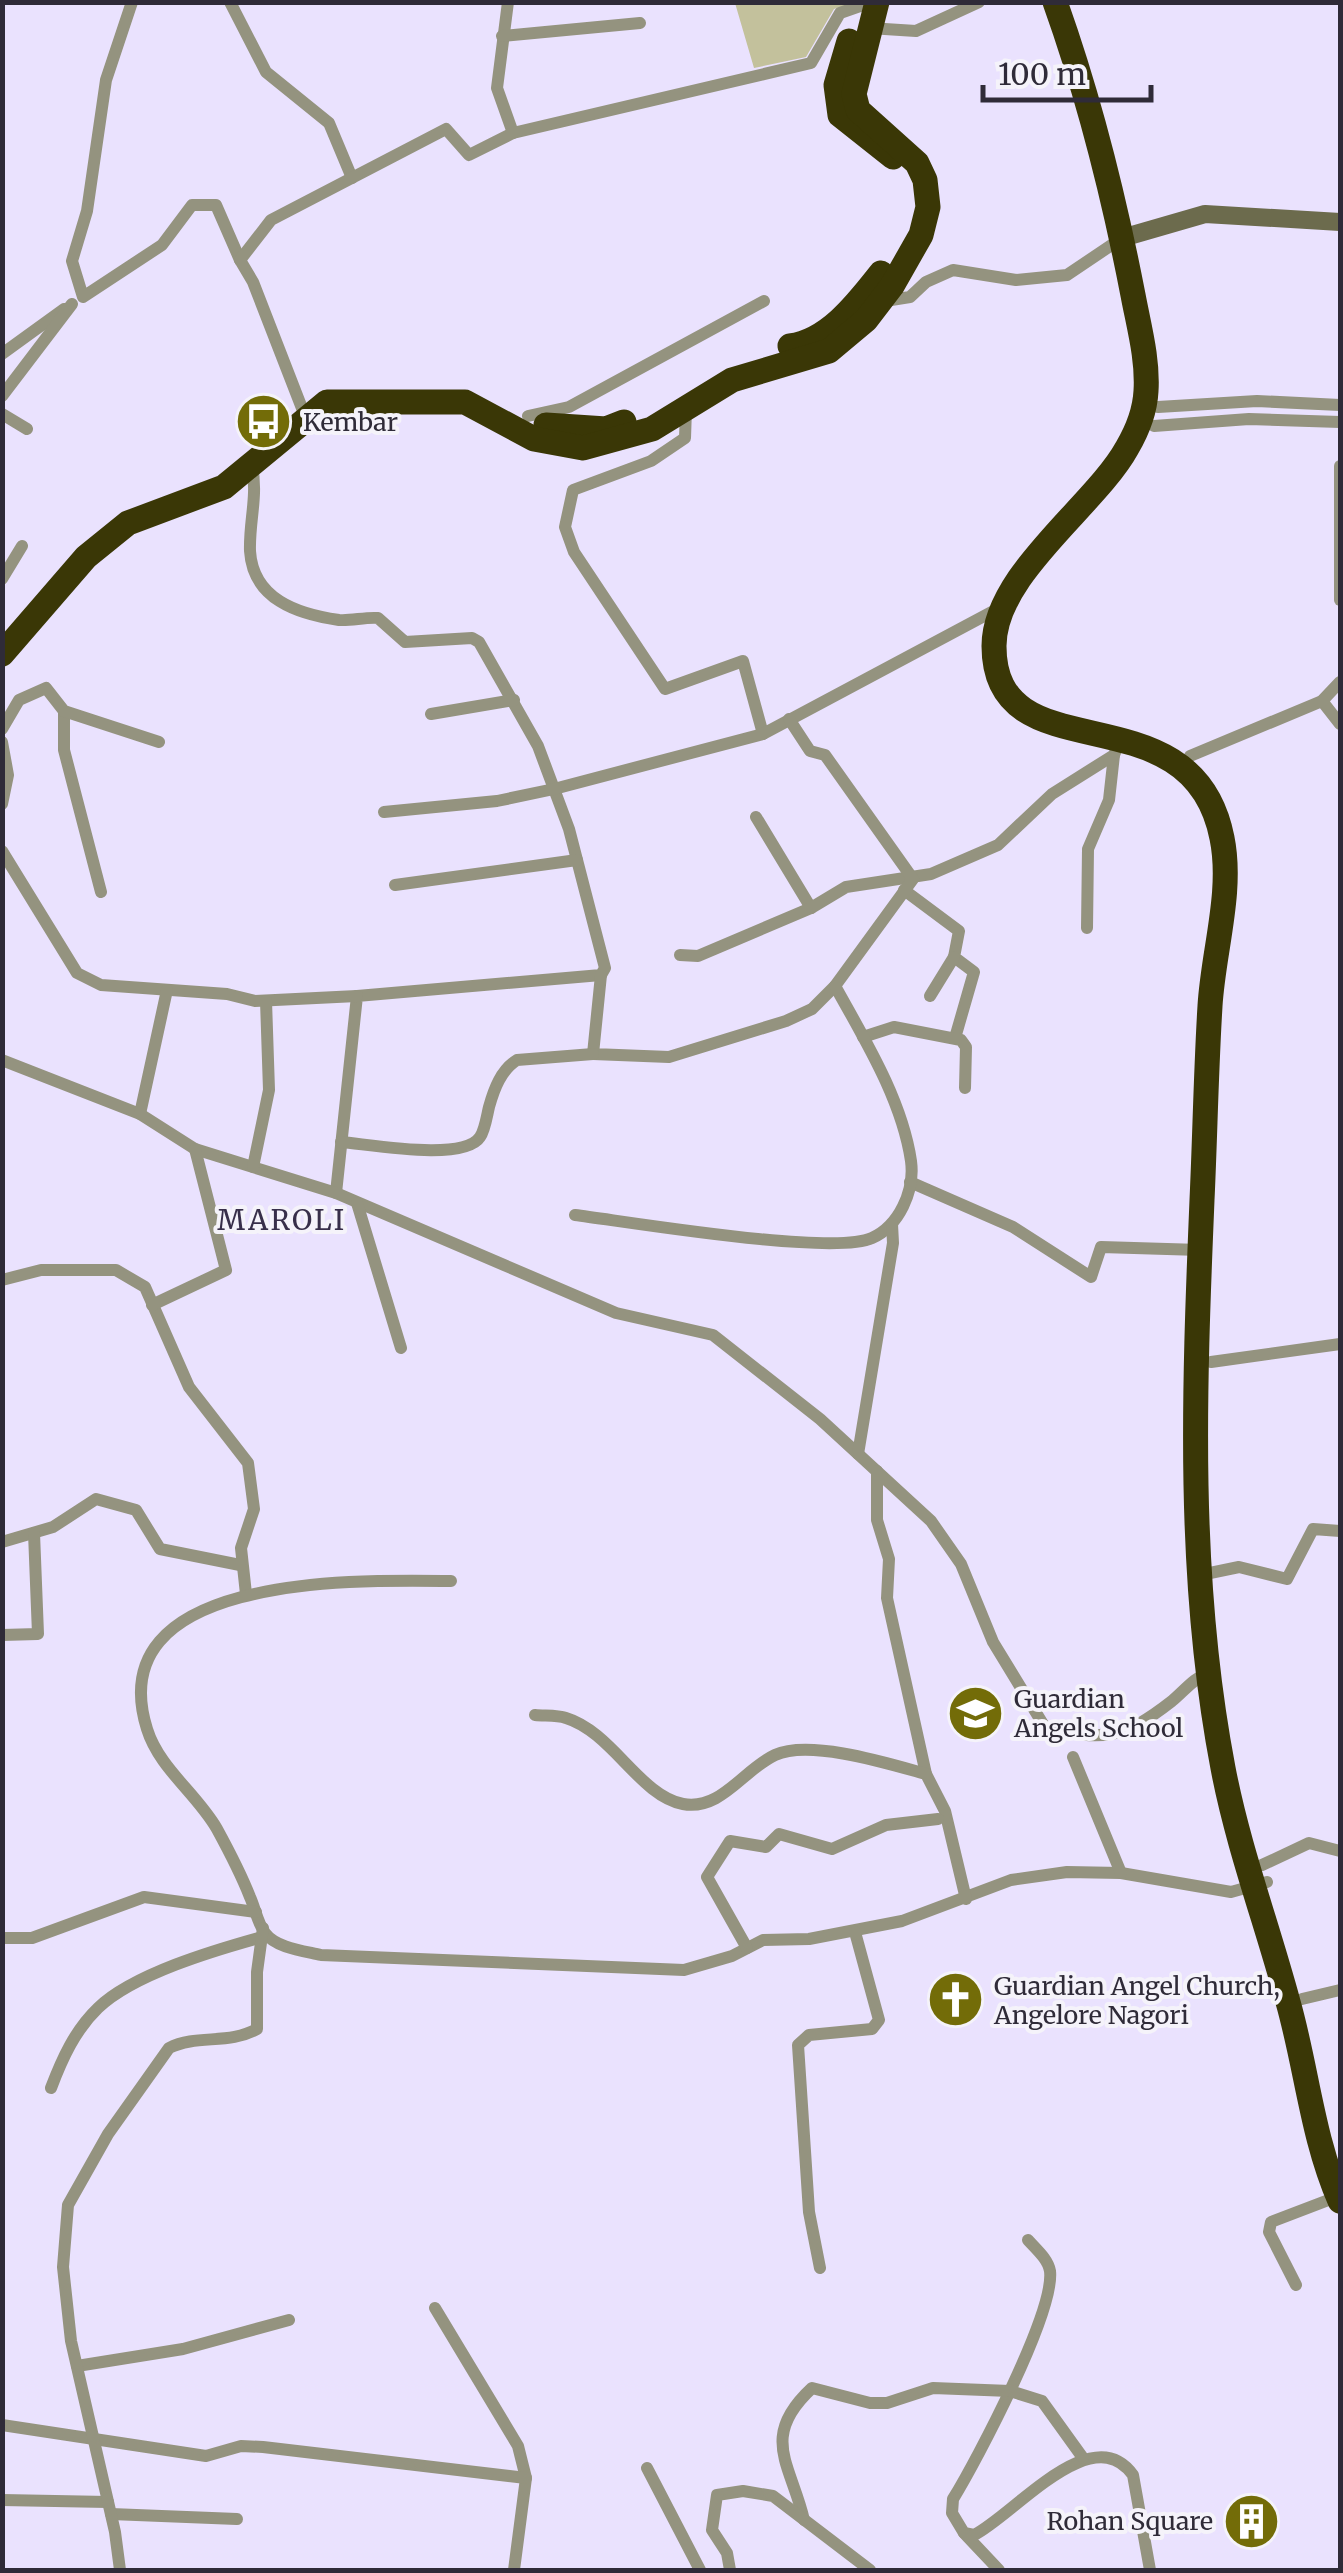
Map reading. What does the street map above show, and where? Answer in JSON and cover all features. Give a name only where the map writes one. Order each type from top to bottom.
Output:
[{"type":"highway","points":[[1055,2],[1129,236],[1145,356],[1144,408],[1125,453],[1044,560],[1009,635],[1010,667],[1025,694],[1052,710],[1125,724],[1164,738],[1190,756],[1220,789],[1230,813],[1239,860],[1222,1015],[1207,1462],[1210,1573],[1236,1769],[1316,2134],[1340,2199]]},
{"type":"highway","points":[[1070,2],[1159,354],[1156,416],[1138,460],[1006,605],[994,650],[996,671],[1014,704],[1049,724],[1117,746],[1157,750],[1194,780],[1207,797],[1223,841],[1225,872],[1210,1003],[1200,1250],[1194,1472],[1198,1573],[1225,1778],[1302,2000],[1340,2168]]},
{"type":"highway","points":[[2,654],[86,556],[128,523],[224,488],[252,466],[302,409],[336,400],[465,402],[534,439],[583,448],[652,429],[732,380],[829,352],[879,302],[911,256],[928,207],[925,180],[917,163],[858,110],[854,94],[867,10]]},
{"type":"highway","points":[[2,630],[94,528],[158,495],[212,475],[326,390],[363,384],[482,392],[551,428],[606,429],[659,409],[717,370],[779,348],[806,344],[828,331],[867,291],[901,247],[912,206],[912,186],[888,152],[840,115],[836,84],[867,10]]},
{"type":"street","points":[[2,396],[78,301],[72,261],[87,211],[106,80],[132,2]]},
{"type":"street","points":[[230,2],[266,72],[328,123],[352,178]]},
{"type":"street","points":[[508,2],[497,88],[512,133]]},
{"type":"street","points":[[240,260],[271,220],[446,130],[469,155],[512,133],[811,63],[840,13],[867,10],[916,31],[979,2]]},
{"type":"street","points":[[502,36],[640,23]]},
{"type":"street","points":[[2,354],[162,244],[192,204],[202,202],[216,205],[254,282],[302,409]]},
{"type":"street","points":[[879,302],[910,297],[926,282],[953,270],[1016,280],[1067,275],[1129,236],[1206,214],[1340,222]]},
{"type":"street","points":[[528,416],[569,407],[764,302]]},
{"type":"street","points":[[1156,416],[1257,400],[1340,405]]},
{"type":"street","points":[[685,407],[685,438],[651,460],[573,490],[566,526],[574,552],[665,690],[744,660],[763,734]]},
{"type":"street","points":[[2,414],[27,429]]},
{"type":"street","points":[[1156,416],[1340,422]]},
{"type":"street","points":[[252,466],[258,494],[250,550],[257,583],[283,606],[341,620],[378,618],[405,642],[472,638],[514,700],[554,789],[604,968],[594,1054]]},
{"type":"street","points":[[1340,466],[1340,600]]},
{"type":"street","points":[[2,579],[22,546]]},
{"type":"street","points":[[384,812],[497,801],[763,734],[1006,605]]},
{"type":"street","points":[[1190,756],[1322,701],[1340,682]]},
{"type":"street","points":[[2,729],[19,700],[46,688],[64,710],[159,742]]},
{"type":"street","points":[[431,714],[514,700]]},
{"type":"street","points":[[1322,701],[1340,724]]},
{"type":"street","points":[[64,710],[64,750],[100,892]]},
{"type":"street","points":[[790,718],[810,751],[825,754],[909,884],[960,931],[954,957],[930,996]]},
{"type":"street","points":[[2,742],[8,775],[2,804]]},
{"type":"street","points":[[680,955],[698,956],[811,908],[846,887],[909,884],[998,845],[1052,794],[1117,746]]},
{"type":"street","points":[[1086,928],[1088,849],[1108,800],[1117,746]]},
{"type":"street","points":[[756,817],[811,908]]},
{"type":"street","points":[[2,851],[77,973],[100,985],[266,1000],[601,975]]},
{"type":"street","points":[[395,885],[576,860]]},
{"type":"street","points":[[341,1142],[429,1150],[467,1147],[480,1138],[494,1090],[516,1060],[594,1054],[670,1057],[786,1021],[812,1008],[836,986],[909,884]]},
{"type":"street","points":[[954,957],[974,972],[955,1038]]},
{"type":"street","points":[[836,986],[863,1037],[901,1126],[911,1163],[910,1182],[892,1224],[893,1243],[858,1454]]},
{"type":"street","points":[[140,1114],[167,990]]},
{"type":"street","points":[[336,1194],[357,996]]},
{"type":"street","points":[[253,1167],[269,1090],[266,1000]]},
{"type":"street","points":[[863,1037],[894,1027],[955,1038],[966,1047],[965,1088]]},
{"type":"street","points":[[2,1060],[140,1114],[195,1149],[336,1194],[616,1313],[714,1335],[858,1454],[931,1521],[961,1564],[993,1642],[1046,1729],[1102,1738],[1114,1734],[1167,1705],[1209,1672]]},
{"type":"street","points":[[152,1305],[226,1270],[195,1149]]},
{"type":"street","points":[[910,1182],[1014,1227],[1091,1277],[1102,1247],[1200,1250]]},
{"type":"street","points":[[357,1203],[401,1348]]},
{"type":"street","points":[[575,1215],[815,1244],[868,1240],[892,1224]]},
{"type":"street","points":[[2,1280],[41,1270],[116,1270],[145,1287],[189,1387],[248,1463],[254,1510],[243,1534],[240,1565],[246,1594]]},
{"type":"street","points":[[1211,1362],[1340,1344]]},
{"type":"street","points":[[877,1471],[877,1520],[889,1559],[887,1598],[926,1774],[946,1811],[966,1898]]},
{"type":"street","points":[[2,1542],[53,1527],[96,1498],[136,1510],[160,1548],[240,1565]]},
{"type":"street","points":[[1210,1573],[1238,1567],[1286,1579],[1313,1529],[1340,1531]]},
{"type":"street","points":[[2,1635],[38,1634],[34,1533]]},
{"type":"street","points":[[120,2570],[110,2508],[77,2366],[63,2267],[68,2205],[108,2134],[169,2048],[183,2040],[244,2037],[257,2029],[262,1933],[256,1912],[200,1801],[165,1764],[146,1729],[146,1661],[161,1638],[246,1594],[315,1582],[451,1580]]},
{"type":"street","points":[[535,1715],[566,1718],[599,1736],[660,1794],[682,1804],[708,1804],[776,1754],[822,1751],[926,1774]]},
{"type":"street","points":[[1073,1757],[1121,1873]]},
{"type":"street","points":[[747,1948],[707,1876],[730,1841],[766,1847],[779,1834],[832,1848],[886,1825],[938,1819]]},
{"type":"street","points":[[262,1933],[284,1946],[321,1956],[575,1962],[684,1970],[763,1940],[856,1932],[1012,1880],[1067,1872],[1121,1873],[1231,1892],[1309,1844],[1340,1851]]},
{"type":"street","points":[[2,1938],[32,1938],[144,1897],[256,1912]]},
{"type":"street","points":[[820,2268],[809,2212],[798,2045],[809,2035],[872,2029],[878,2020],[856,1932]]},
{"type":"street","points":[[51,2088],[71,2042],[110,1997],[194,1958],[262,1933]]},
{"type":"street","points":[[1302,2000],[1340,1990]]},
{"type":"street","points":[[1296,2286],[1269,2232],[1272,2222],[1340,2199]]},
{"type":"street","points":[[999,2570],[964,2533],[952,2513],[953,2499],[1010,2391],[1050,2289],[1050,2267],[1028,2240]]},
{"type":"street","points":[[435,2308],[518,2446],[526,2478],[514,2570]]},
{"type":"street","points":[[77,2366],[183,2349],[289,2320]]},
{"type":"street","points":[[804,2520],[796,2487],[782,2458],[782,2434],[797,2402],[812,2388],[870,2403],[887,2403],[933,2388],[1010,2391],[1042,2400],[1083,2458]]},
{"type":"street","points":[[2,2425],[206,2456],[241,2446],[263,2447],[526,2478]]},
{"type":"street","points":[[964,2533],[974,2535],[990,2526],[1065,2464],[1083,2458],[1125,2465],[1132,2475],[1150,2570]]},
{"type":"street","points":[[647,2468],[700,2570]]},
{"type":"street","points":[[730,2570],[727,2553],[712,2530],[716,2495],[743,2491],[774,2496],[870,2570]]},
{"type":"street","points":[[2,2500],[237,2518]]},
{"type":"shaded area","points":[[735,3],[854,3],[834,9],[806,57],[754,68]]},
{"type":"place","name":"Kembar","points":[[264,422]]},
{"type":"place","name":"Guardian Angels School","points":[[975,1713]]},
{"type":"place","name":"Guardian Angel Church, Angelore Nagori","points":[[955,2000]]},
{"type":"place","name":"Rohan Square","points":[[1252,2521]]},
{"type":"district","name":"MAROLI","points":[[282,1220]]}]
